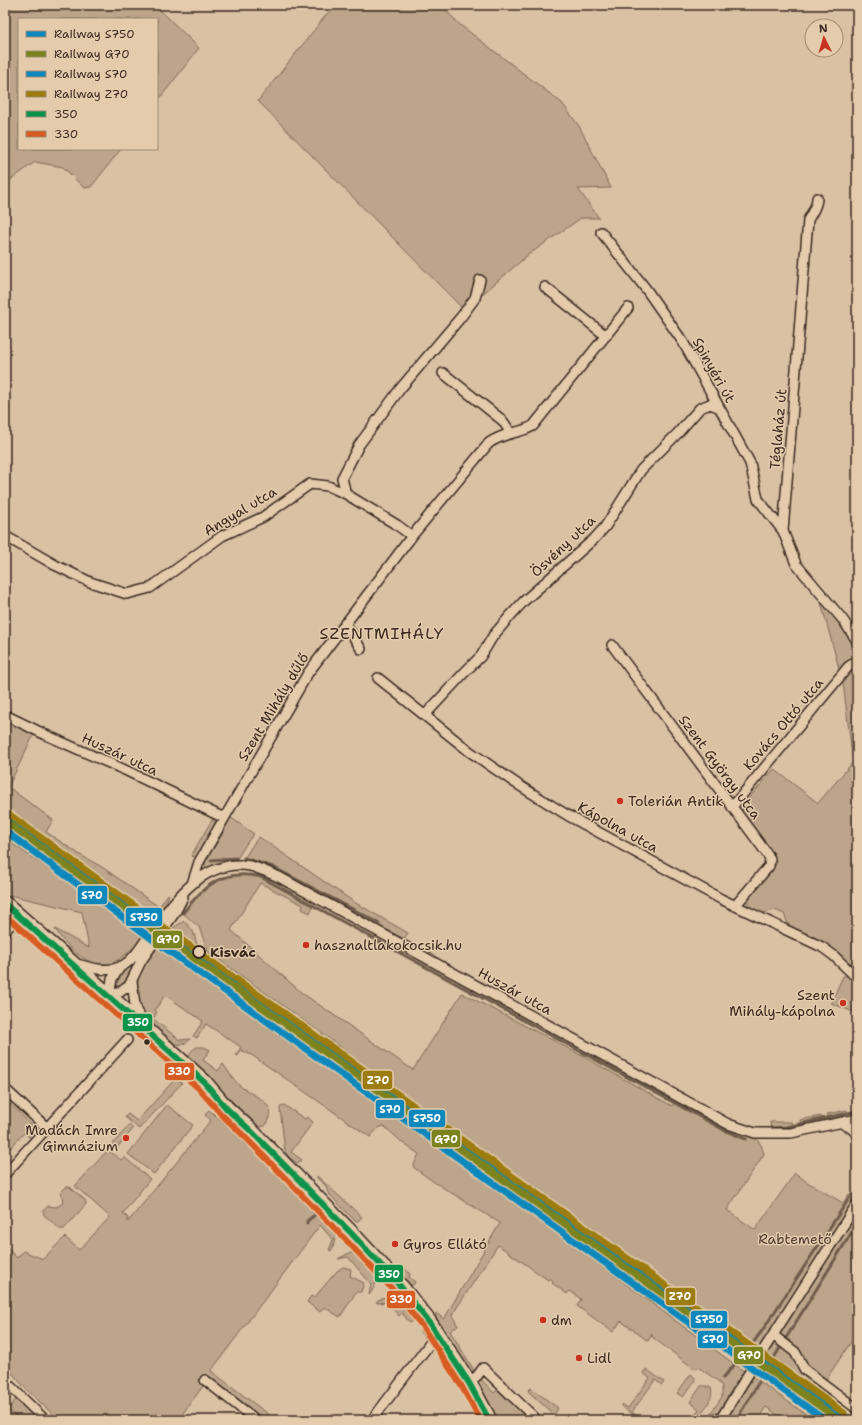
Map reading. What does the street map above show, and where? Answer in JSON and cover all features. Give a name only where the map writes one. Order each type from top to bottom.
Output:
[{"type":"main road","points":[[5,904],[204,1082],[227,1109],[328,1208],[401,1287],[438,1334],[469,1382],[489,1420]]},
{"type":"street","name":"Téglaház út","points":[[817,198],[816,207],[808,220],[783,531],[796,564],[843,620],[857,641]]},
{"type":"street","name":"Spinyéri út","points":[[601,232],[646,289],[684,342],[718,407],[750,463],[758,499],[783,531]]},
{"type":"street","points":[[412,536],[397,525],[346,494],[342,478],[359,445],[400,389],[475,298],[480,280]]},
{"type":"street","points":[[545,287],[606,336]]},
{"type":"street","name":"Szent Mihály dűlő","points":[[192,884],[199,862],[308,673],[412,536],[489,443],[499,436],[525,430],[533,426],[628,308]]},
{"type":"street","points":[[443,373],[502,420],[510,433]]},
{"type":"street","name":"Ösvény utca","points":[[425,715],[482,656],[493,636],[524,601],[594,539],[605,527],[641,470],[677,434],[700,408],[710,404],[718,407]]},
{"type":"street","name":"Angyal utca","points":[[5,536],[55,565],[90,582],[127,594],[150,588],[222,536],[263,517],[310,484],[328,486],[346,494]]},
{"type":"street","points":[[346,623],[361,649]]},
{"type":"street","name":"Szent György utca","points":[[612,645],[770,859],[769,866],[735,906]]},
{"type":"street","name":"Kovács Ottó utca","points":[[732,807],[848,667],[857,661]]},
{"type":"street","name":"Kápolna utca","points":[[378,678],[469,751],[517,784],[567,815],[735,906],[822,947],[832,954],[857,978]]},
{"type":"street","name":"Huszár utca","points":[[5,715],[127,771],[224,818]]},
{"type":"street","name":"Huszár utca","points":[[109,996],[112,979],[121,966],[138,950],[170,906],[192,884],[207,874],[221,868],[239,865],[250,866],[262,869],[305,892],[728,1124],[755,1133],[772,1134],[792,1133],[857,1119]]},
{"type":"street","name":"Huszár utca","points":[[109,996],[125,990],[132,981],[137,967],[176,911],[185,892]]},
{"type":"street","points":[[5,932],[18,916]]},
{"type":"street","points":[[70,962],[100,969],[121,966]]},
{"type":"street","points":[[132,981],[135,1005],[146,1030]]},
{"type":"street","points":[[5,1174],[127,1040]]},
{"type":"street","points":[[5,1089],[47,1128]]},
{"type":"street","points":[[841,1123],[851,1128],[857,1134]]},
{"type":"street","points":[[720,1420],[857,1204]]},
{"type":"street","points":[[372,1420],[438,1334]]},
{"type":"street","points":[[774,1336],[795,1352],[805,1370],[857,1409]]},
{"type":"street","points":[[469,1382],[478,1375],[483,1368],[537,1420]]},
{"type":"street","points":[[205,1380],[256,1420]]},
{"type":"street","points":[[5,1381],[46,1420]]},
{"type":"green space","points":[[5,5],[155,5],[199,48],[158,101],[158,18],[18,18],[18,150],[120,150],[91,187],[84,188],[63,167],[35,162],[5,184]]},
{"type":"green space","points":[[334,5],[441,5],[459,24],[562,103],[579,126],[611,188],[578,189],[599,218],[581,218],[528,255],[464,310],[258,101]]},
{"type":"green space","points":[[820,599],[857,645],[857,972],[829,947],[789,926],[784,914],[775,910],[760,912],[754,910],[747,904],[753,893],[776,864],[774,854],[742,812],[743,805],[774,769],[818,803],[853,762],[843,683]]},
{"type":"green space","points":[[5,711],[37,728],[8,787],[53,820],[46,832],[82,856],[102,867],[159,907],[168,894],[169,896],[157,919],[144,913],[5,809]]},
{"type":"green space","points":[[230,817],[254,834],[235,862],[210,869],[205,865],[206,860],[222,835]]},
{"type":"green space","points":[[213,818],[214,828],[210,839],[198,858],[191,856]]},
{"type":"green space","points":[[259,837],[354,902],[408,933],[404,939],[281,872],[265,866],[242,862]]},
{"type":"green space","points":[[5,839],[146,935],[124,956],[116,961],[107,964],[98,964],[81,957],[66,943],[55,929],[89,948],[82,912],[10,895],[5,891]]},
{"type":"green space","name":"Rabtemető","points":[[242,875],[263,876],[315,902],[310,913],[302,909],[303,905],[260,883],[231,930],[302,993],[413,1070],[462,993],[568,1048],[672,1106],[679,1098],[756,1138],[761,1145],[764,1154],[727,1210],[755,1230],[795,1173],[807,1182],[843,1203],[849,1194],[856,1197],[760,1348],[342,1053],[342,1048],[207,951],[208,948],[199,927],[183,913],[201,891],[215,881]]},
{"type":"green space","points":[[184,921],[193,931],[198,948],[196,950],[170,930]]},
{"type":"green space","points":[[152,939],[130,971],[123,985],[117,986],[115,983],[116,978]]},
{"type":"green space","points":[[159,944],[205,979],[504,1194],[745,1372],[719,1413],[710,1414],[722,1397],[722,1386],[718,1381],[698,1367],[695,1369],[652,1337],[652,1334],[648,1341],[621,1321],[613,1332],[577,1306],[581,1299],[570,1291],[567,1294],[552,1283],[553,1281],[550,1278],[548,1280],[498,1245],[452,1315],[458,1326],[450,1331],[474,1370],[471,1372],[435,1316],[436,1313],[444,1319],[500,1223],[434,1182],[413,1167],[419,1154],[404,1144],[384,1126],[378,1128],[370,1137],[253,1056],[241,1050],[238,1056],[236,1055],[241,1047],[206,1024],[197,1038],[193,1036],[203,1021],[165,995],[155,1010],[157,1012],[153,1019],[180,1040],[190,1039],[183,1044],[175,1044],[159,1031],[147,1020],[141,1010],[138,986],[144,962],[149,954]]},
{"type":"green space","points":[[843,976],[847,976],[857,984],[856,1013],[831,1003]]},
{"type":"green space","points":[[197,1047],[204,1047],[210,1050],[203,1060],[218,1071],[223,1064],[239,1085],[268,1106],[270,1117],[266,1125],[262,1127],[257,1126],[189,1059],[191,1052]]},
{"type":"green space","points":[[176,1078],[182,1083],[139,1129],[125,1117],[128,1114],[137,1121]]},
{"type":"green space","points":[[5,1099],[35,1128],[35,1133],[31,1138],[24,1133],[5,1154]]},
{"type":"green space","points":[[167,1105],[193,1125],[154,1174],[128,1154]]},
{"type":"green space","points":[[284,1105],[305,1119],[307,1117],[313,1122],[291,1152],[302,1160],[297,1163],[289,1157],[285,1151],[280,1109],[281,1106]]},
{"type":"green space","points":[[209,1110],[222,1121],[226,1121],[231,1124],[334,1225],[335,1235],[333,1248],[331,1251],[329,1250],[333,1240],[320,1225],[211,1371],[276,1420],[266,1420],[259,1417],[227,1390],[225,1392],[206,1377],[203,1386],[178,1420],[59,1420],[24,1387],[7,1367],[5,1369],[5,1246],[17,1258],[23,1251],[43,1259],[65,1237],[79,1250],[110,1217],[75,1186],[108,1150],[121,1160],[124,1157],[150,1179],[123,1213],[128,1218],[128,1222],[211,1120],[205,1115]]},
{"type":"green space","points":[[847,1110],[845,1116],[829,1120],[827,1114]]},
{"type":"green space","points":[[821,1116],[822,1122],[801,1126],[800,1120]]},
{"type":"green space","points":[[770,1122],[792,1122],[793,1128],[771,1129]]},
{"type":"green space","points":[[129,1125],[133,1129],[116,1149],[112,1145]]},
{"type":"green space","points":[[317,1176],[362,1217],[358,1221],[355,1221],[328,1193],[326,1186],[317,1178]]},
{"type":"green space","points":[[66,1187],[70,1187],[85,1200],[86,1204],[64,1229],[60,1229],[44,1215],[43,1211],[48,1206],[56,1207],[62,1204],[63,1201],[61,1192]]},
{"type":"green space","points":[[857,1203],[857,1333],[819,1390],[764,1350]]},
{"type":"green space","points":[[349,1253],[361,1254],[376,1273],[376,1283],[369,1295],[371,1284],[348,1257],[338,1259]]},
{"type":"green space","points":[[402,1266],[410,1274],[409,1277],[415,1282],[413,1285],[411,1285],[398,1271]]},
{"type":"green space","points":[[343,1267],[351,1269],[350,1276],[364,1283],[361,1292],[356,1292],[340,1317],[324,1307],[320,1312],[307,1302],[311,1296],[314,1298],[337,1271]]},
{"type":"green space","points":[[388,1296],[397,1298],[401,1301],[416,1319],[410,1323],[402,1313],[399,1316],[387,1302],[376,1302]]},
{"type":"green space","points":[[646,1369],[664,1382],[662,1385],[655,1380],[632,1412],[637,1416],[636,1417],[621,1406],[622,1404],[628,1408],[650,1378],[643,1373]]},
{"type":"green space","points":[[691,1374],[695,1378],[694,1382],[683,1397],[677,1393]]},
{"type":"green space","points":[[749,1374],[814,1420],[785,1420],[766,1407],[757,1420],[722,1420]]},
{"type":"green space","points":[[479,1377],[494,1393],[499,1388],[532,1420],[498,1420],[477,1381]]},
{"type":"green space","points":[[701,1386],[711,1388],[712,1392],[710,1401],[696,1420],[691,1420],[699,1409],[690,1402]]},
{"type":"green space","points":[[531,1388],[558,1408],[554,1415],[528,1391]]},
{"type":"green space","points":[[16,1399],[38,1420],[20,1420],[8,1410]]},
{"type":"waterway","points":[[211,860],[236,858]]},
{"type":"waterway","points":[[244,858],[273,867],[379,923]]},
{"type":"waterway","points":[[183,913],[199,894],[216,881],[236,875],[261,877],[724,1130],[746,1139]]},
{"type":"waterway","points":[[849,963],[857,970]]},
{"type":"waterway","points":[[771,1128],[786,1127],[857,1111]]},
{"type":"waterway","points":[[230,1126],[307,1202],[316,1214],[332,1226]]},
{"type":"waterway","points":[[753,1343],[850,1197]]},
{"type":"waterway","points":[[307,1224],[307,1221],[316,1214]]},
{"type":"waterway","points":[[786,1338],[857,1224]]},
{"type":"waterway","points":[[397,1301],[414,1320]]},
{"type":"waterway","points":[[421,1331],[425,1337]]},
{"type":"waterway","points":[[432,1346],[460,1389]]},
{"type":"waterway","points":[[774,1358],[781,1346]]},
{"type":"waterway","points":[[723,1378],[734,1365]]},
{"type":"waterway","points":[[736,1420],[759,1382]]},
{"type":"waterway","points":[[466,1397],[471,1406]]},
{"type":"rail line","name":"S750","points":[[5,814],[154,924],[850,1420]]},
{"type":"rail line","name":"Z70","points":[[10,815],[169,931],[844,1413]]},
{"type":"rail line","name":"G70","points":[[5,821],[164,937],[839,1420]]},
{"type":"rail line","name":"S70","points":[[5,831],[159,944],[825,1420]]},
{"type":"transit line","name":"350","points":[[5,904],[204,1082],[227,1109],[251,1131],[352,1234],[401,1287],[428,1321],[469,1383],[489,1420]]},
{"type":"transit line","name":"330","points":[[5,915],[198,1088],[221,1114],[346,1240],[395,1292],[422,1326],[462,1387],[480,1420]]},
{"type":"place","name":"Tolerián Antik","points":[[620,801]]},
{"type":"place","name":"hasznaltlakokocsik.hu","points":[[306,945]]},
{"type":"place","name":"Kisvác","points":[[199,952]]},
{"type":"place","name":"Szent Mihály-kápolna","points":[[843,1003]]},
{"type":"place","name":"Madách Imre Gimnázium","points":[[126,1138]]},
{"type":"place","name":"Gyros Ellátó","points":[[395,1244]]},
{"type":"place","name":"dm","points":[[543,1320]]},
{"type":"place","name":"Lidl","points":[[579,1358]]},
{"type":"district","name":"SZENTMIHÁLY","points":[[382,633]]}]
